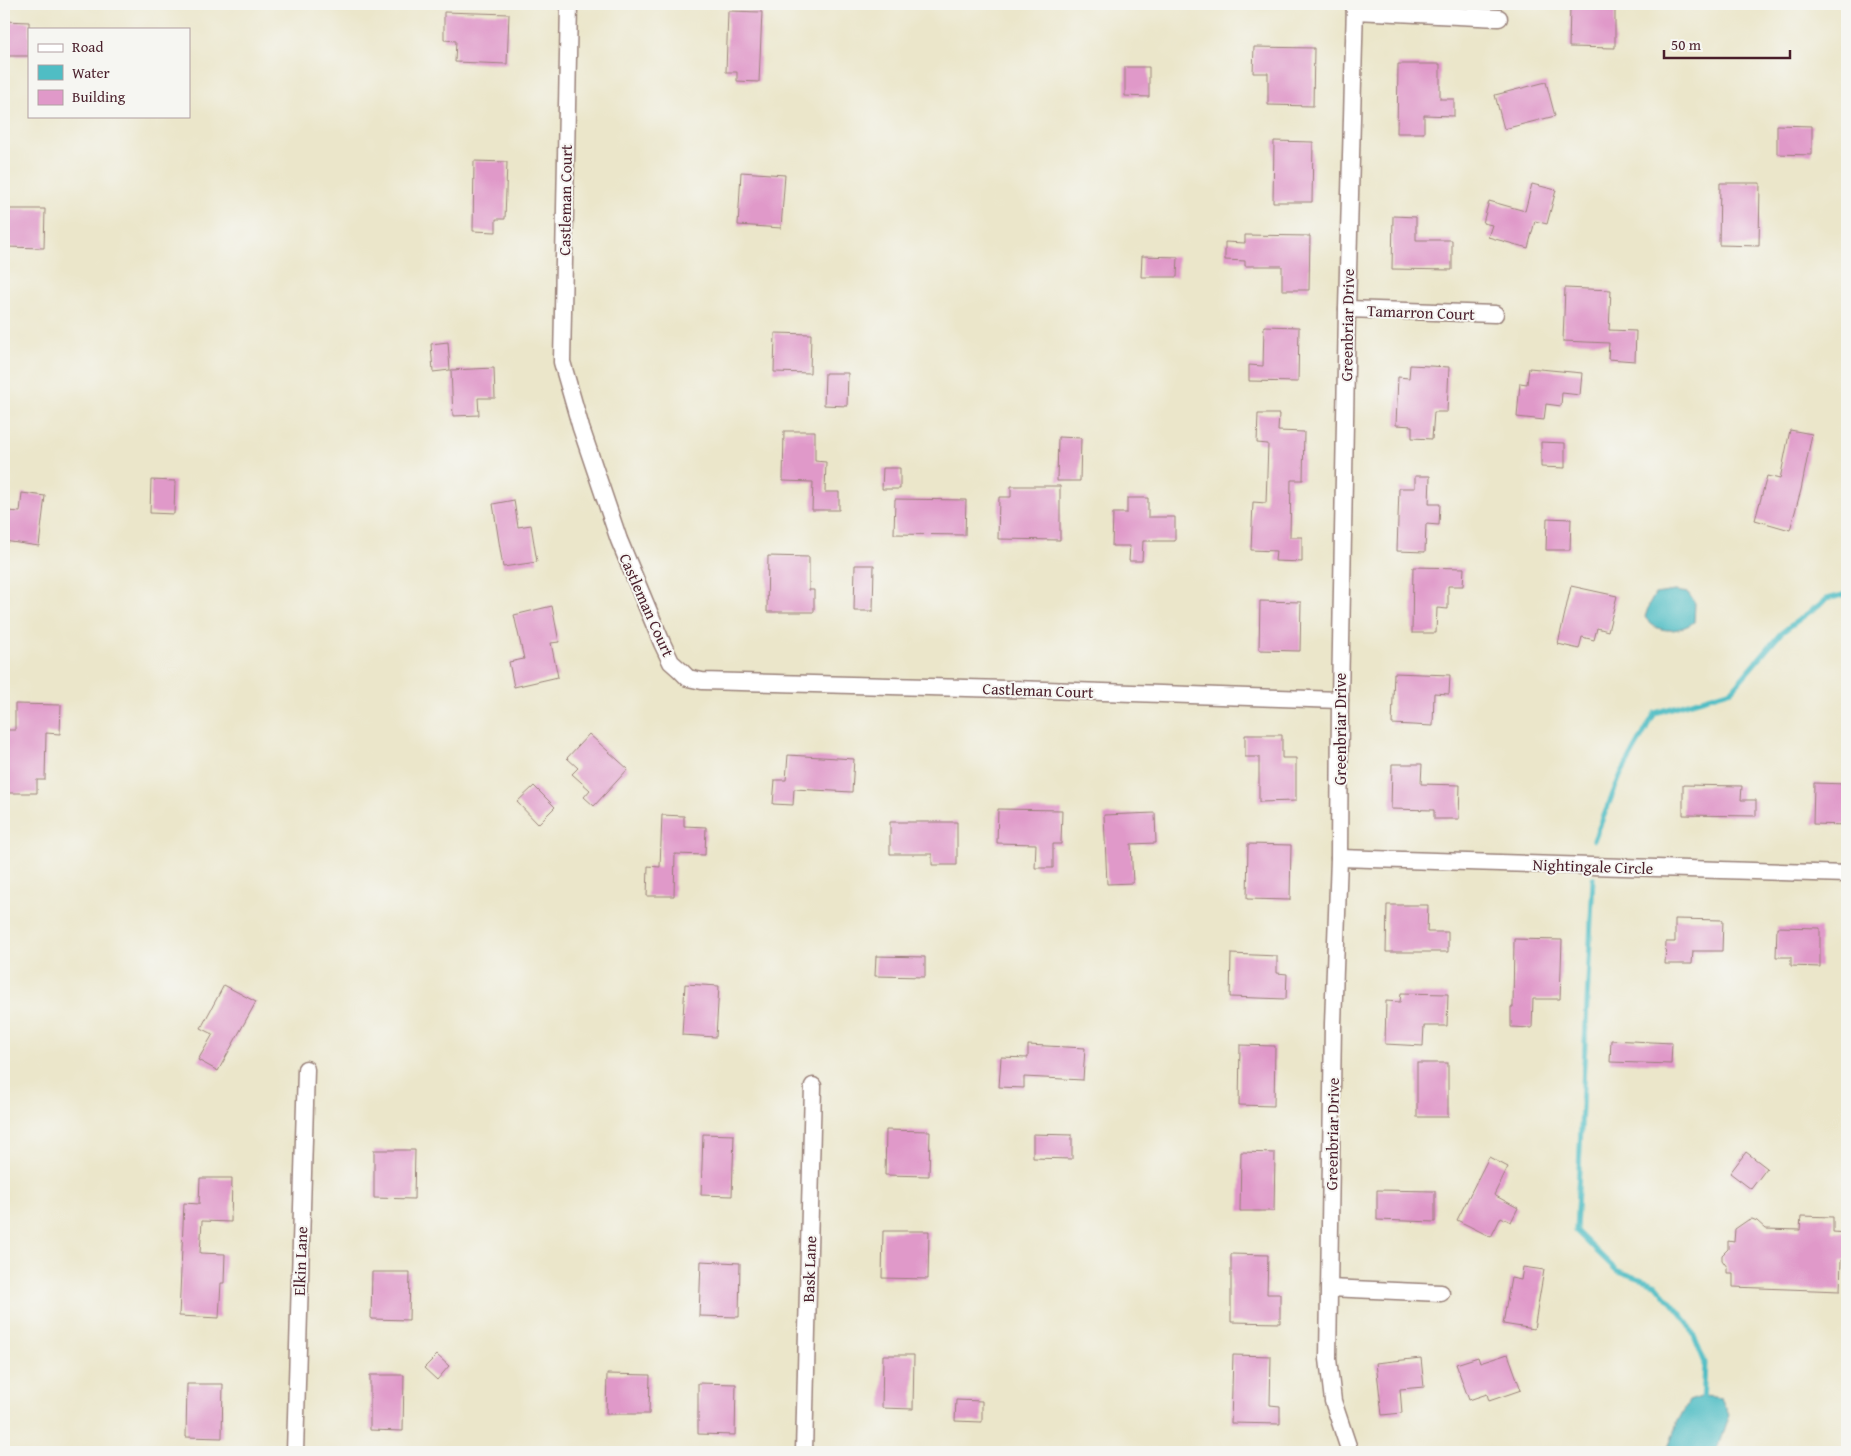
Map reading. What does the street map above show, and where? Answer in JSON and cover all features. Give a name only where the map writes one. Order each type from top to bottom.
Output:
[{"type":"street","name":"Castleman Court","points":[[569,4],[562,362],[581,428],[619,540],[671,662],[688,678],[702,681],[1340,700]]},
{"type":"street","name":"Greenbriar Drive","points":[[1350,1452],[1333,1402],[1328,1359],[1333,1024],[1339,858],[1347,309],[1355,8]]},
{"type":"street","points":[[1355,8],[1498,18]]},
{"type":"street","name":"Tamarron Court","points":[[1347,309],[1495,314]]},
{"type":"street","name":"Nightingale Circle","points":[[1339,858],[1847,874]]},
{"type":"street","name":"Elkin Lane","points":[[295,1452],[306,1069]]},
{"type":"street","name":"Bask Lane","points":[[804,1452],[813,1086]]},
{"type":"street","points":[[1329,1288],[1441,1293]]},
{"type":"water","points":[[1675,591],[1688,593],[1695,603],[1694,622],[1674,630],[1661,629],[1650,623],[1645,617],[1655,594]]},
{"type":"water","points":[[1704,1396],[1721,1398],[1729,1415],[1716,1452],[1666,1452],[1678,1421],[1689,1401]]},
{"type":"building","points":[[1570,6],[1615,7],[1615,48],[1569,47]]},
{"type":"building","points":[[728,11],[762,12],[759,82],[737,81],[737,72],[726,72]]},
{"type":"building","points":[[444,12],[509,14],[507,64],[455,62],[456,41],[444,40]]},
{"type":"building","points":[[4,21],[29,22],[28,56],[4,56]]},
{"type":"building","points":[[1254,47],[1314,48],[1313,106],[1268,105],[1268,73],[1253,73]]},
{"type":"building","points":[[1398,64],[1440,64],[1440,99],[1454,99],[1454,116],[1424,115],[1424,133],[1397,133]]},
{"type":"building","points":[[1125,67],[1149,67],[1149,97],[1125,96]]},
{"type":"building","points":[[1546,82],[1555,116],[1504,129],[1495,95]]},
{"type":"building","points":[[1777,125],[1812,126],[1812,155],[1777,154]]},
{"type":"building","points":[[1274,141],[1313,142],[1312,202],[1273,202]]},
{"type":"building","points":[[474,161],[507,162],[505,219],[496,219],[496,232],[473,231]]},
{"type":"building","points":[[741,172],[785,175],[781,228],[738,225]]},
{"type":"building","points":[[1720,183],[1760,183],[1759,246],[1719,245]]},
{"type":"building","points":[[1532,184],[1556,190],[1547,224],[1535,221],[1528,248],[1488,237],[1492,225],[1483,223],[1489,201],[1525,211]]},
{"type":"building","points":[[6,209],[45,209],[44,248],[5,247]]},
{"type":"building","points":[[1393,216],[1416,217],[1416,240],[1452,240],[1452,270],[1392,269]]},
{"type":"building","points":[[1245,235],[1310,236],[1309,290],[1282,290],[1282,266],[1245,266],[1245,261],[1225,260],[1225,242],[1245,243]]},
{"type":"building","points":[[1142,256],[1178,257],[1177,277],[1141,277]]},
{"type":"building","points":[[1565,288],[1611,290],[1609,330],[1636,331],[1635,361],[1608,359],[1609,343],[1563,341]]},
{"type":"building","points":[[1264,326],[1299,327],[1298,382],[1249,381],[1249,365],[1263,366]]},
{"type":"building","points":[[775,333],[811,334],[810,373],[774,372]]},
{"type":"building","points":[[448,342],[450,370],[433,372],[431,344]]},
{"type":"building","points":[[1410,365],[1449,367],[1447,412],[1434,412],[1432,439],[1412,438],[1412,426],[1396,425],[1398,377],[1409,378]]},
{"type":"building","points":[[494,368],[495,398],[478,398],[479,415],[453,416],[451,370]]},
{"type":"building","points":[[1529,368],[1582,373],[1580,395],[1562,393],[1561,406],[1546,404],[1544,420],[1517,417],[1520,383],[1527,384]]},
{"type":"building","points":[[825,373],[848,373],[847,406],[824,405]]},
{"type":"building","points":[[1258,414],[1279,414],[1278,431],[1304,432],[1303,480],[1291,480],[1290,537],[1302,537],[1302,562],[1275,561],[1276,551],[1251,550],[1253,502],[1266,503],[1268,444],[1257,443]]},
{"type":"building","points":[[1790,430],[1812,434],[1801,490],[1790,530],[1755,520],[1767,476],[1780,479]]},
{"type":"building","points":[[784,431],[815,431],[815,461],[826,462],[825,492],[839,492],[839,510],[812,510],[813,482],[783,481]]},
{"type":"building","points":[[1058,437],[1081,438],[1080,481],[1057,481]]},
{"type":"building","points":[[1541,442],[1565,443],[1565,468],[1541,467]]},
{"type":"building","points":[[883,468],[900,468],[900,489],[882,489]]},
{"type":"building","points":[[1415,476],[1430,476],[1429,504],[1440,504],[1439,525],[1426,524],[1425,552],[1397,551],[1399,488],[1415,488]]},
{"type":"building","points":[[151,480],[175,481],[174,514],[150,513]]},
{"type":"building","points":[[1011,486],[1060,486],[1060,540],[998,539],[999,497],[1011,497]]},
{"type":"building","points":[[22,493],[45,496],[39,546],[4,541],[8,511],[20,512]]},
{"type":"building","points":[[1127,498],[1148,498],[1148,517],[1175,517],[1175,541],[1143,541],[1142,561],[1129,561],[1130,546],[1112,546],[1113,513],[1127,513]]},
{"type":"building","points":[[895,499],[966,500],[965,535],[894,534]]},
{"type":"building","points":[[514,500],[518,527],[531,525],[537,562],[503,567],[493,504]]},
{"type":"building","points":[[1547,518],[1571,519],[1570,550],[1546,550]]},
{"type":"building","points":[[768,556],[809,557],[809,590],[814,590],[814,612],[767,612]]},
{"type":"building","points":[[855,565],[874,565],[873,611],[854,611]]},
{"type":"building","points":[[1413,567],[1464,568],[1463,586],[1448,586],[1448,609],[1437,608],[1436,633],[1412,633]]},
{"type":"building","points":[[1571,586],[1617,596],[1608,631],[1597,628],[1594,640],[1582,637],[1579,649],[1558,644]]},
{"type":"building","points":[[1260,601],[1301,602],[1300,651],[1259,650]]},
{"type":"building","points":[[552,606],[559,642],[551,643],[558,677],[514,687],[509,662],[524,659],[514,615]]},
{"type":"building","points":[[1394,673],[1450,675],[1449,694],[1434,693],[1433,726],[1392,724]]},
{"type":"building","points":[[15,704],[61,705],[60,734],[46,733],[45,780],[37,780],[37,793],[4,793],[4,730],[15,730]]},
{"type":"building","points":[[589,734],[628,769],[594,806],[584,797],[590,790],[572,774],[578,768],[567,758]]},
{"type":"building","points":[[1245,735],[1282,735],[1282,758],[1296,758],[1296,801],[1259,802],[1259,757],[1245,757]]},
{"type":"building","points":[[788,755],[854,759],[852,792],[794,789],[793,805],[773,804],[775,780],[786,780]]},
{"type":"building","points":[[1392,764],[1422,764],[1421,784],[1460,785],[1459,819],[1434,819],[1434,810],[1391,809]]},
{"type":"building","points":[[1814,783],[1847,784],[1847,825],[1813,824]]},
{"type":"building","points":[[1683,785],[1742,786],[1741,800],[1756,800],[1756,816],[1683,815]]},
{"type":"building","points":[[534,786],[555,807],[538,824],[517,802]]},
{"type":"building","points":[[998,809],[1062,810],[1061,844],[1053,844],[1053,868],[1035,868],[1036,844],[997,843]]},
{"type":"building","points":[[1155,813],[1156,843],[1131,844],[1133,883],[1107,884],[1104,815]]},
{"type":"building","points":[[662,815],[684,816],[684,826],[706,827],[705,855],[675,854],[674,896],[647,896],[648,866],[660,867]]},
{"type":"building","points":[[890,822],[957,822],[957,865],[932,865],[932,854],[890,854]]},
{"type":"building","points":[[1248,844],[1291,845],[1290,900],[1247,899]]},
{"type":"building","points":[[1387,905],[1428,905],[1427,932],[1448,932],[1448,952],[1386,952]]},
{"type":"building","points":[[1675,919],[1723,920],[1722,951],[1693,951],[1692,964],[1665,964],[1666,942],[1675,942]]},
{"type":"building","points":[[1777,927],[1820,928],[1820,967],[1791,966],[1791,957],[1776,957]]},
{"type":"building","points":[[1514,939],[1562,940],[1560,999],[1533,999],[1532,1028],[1511,1027]]},
{"type":"building","points":[[1231,954],[1277,956],[1277,973],[1287,974],[1286,999],[1230,997]]},
{"type":"building","points":[[876,956],[925,957],[925,977],[875,976]]},
{"type":"building","points":[[685,984],[719,986],[716,1037],[682,1035]]},
{"type":"building","points":[[224,985],[256,1002],[218,1071],[198,1060],[213,1034],[201,1028]]},
{"type":"building","points":[[1401,993],[1448,994],[1447,1026],[1424,1026],[1423,1046],[1385,1044],[1386,1001],[1400,1002]]},
{"type":"building","points":[[1611,1040],[1672,1043],[1671,1064],[1610,1062]]},
{"type":"building","points":[[1028,1045],[1085,1048],[1083,1080],[1024,1077],[1024,1088],[999,1087],[1001,1057],[1028,1058]]},
{"type":"building","points":[[1240,1045],[1275,1046],[1274,1106],[1239,1105]]},
{"type":"building","points":[[1417,1063],[1448,1063],[1448,1117],[1417,1117]]},
{"type":"building","points":[[886,1130],[930,1131],[929,1176],[885,1175]]},
{"type":"building","points":[[703,1134],[734,1135],[732,1196],[701,1195]]},
{"type":"building","points":[[1033,1134],[1072,1135],[1072,1159],[1033,1158]]},
{"type":"building","points":[[374,1150],[415,1150],[414,1199],[374,1198]]},
{"type":"building","points":[[1241,1152],[1275,1153],[1274,1211],[1240,1211]]},
{"type":"building","points":[[1746,1152],[1767,1168],[1751,1189],[1730,1173]]},
{"type":"building","points":[[1489,1157],[1508,1167],[1494,1195],[1518,1208],[1511,1222],[1501,1217],[1491,1237],[1457,1220]]},
{"type":"building","points":[[200,1178],[232,1178],[231,1222],[202,1221],[200,1253],[225,1254],[224,1283],[221,1283],[219,1318],[179,1316],[184,1203],[199,1204]]},
{"type":"building","points":[[1377,1190],[1435,1191],[1435,1222],[1377,1220]]},
{"type":"building","points":[[1801,1216],[1833,1217],[1833,1232],[1847,1233],[1847,1260],[1841,1260],[1840,1291],[1733,1287],[1733,1273],[1727,1273],[1727,1267],[1722,1260],[1722,1255],[1728,1249],[1728,1241],[1734,1242],[1735,1229],[1752,1219],[1766,1229],[1800,1230]]},
{"type":"building","points":[[883,1231],[929,1231],[928,1279],[882,1278]]},
{"type":"building","points":[[1231,1254],[1268,1255],[1267,1294],[1280,1294],[1280,1323],[1231,1322]]},
{"type":"building","points":[[701,1261],[740,1263],[739,1317],[699,1316]]},
{"type":"building","points":[[1523,1267],[1544,1270],[1534,1329],[1503,1324],[1511,1278],[1521,1280]]},
{"type":"building","points":[[372,1272],[410,1272],[409,1320],[371,1319]]},
{"type":"building","points":[[1508,1354],[1521,1390],[1489,1401],[1487,1394],[1469,1400],[1456,1364],[1478,1357],[1480,1363]]},
{"type":"building","points":[[437,1355],[449,1366],[437,1380],[424,1368]]},
{"type":"building","points":[[883,1355],[914,1355],[913,1409],[882,1408]]},
{"type":"building","points":[[1233,1355],[1271,1356],[1270,1405],[1280,1406],[1280,1424],[1231,1423]]},
{"type":"building","points":[[1421,1358],[1424,1387],[1400,1389],[1402,1413],[1382,1415],[1376,1363]]},
{"type":"building","points":[[607,1374],[650,1375],[649,1414],[606,1414]]},
{"type":"building","points":[[370,1375],[404,1375],[403,1431],[370,1430]]},
{"type":"building","points":[[698,1383],[736,1384],[735,1435],[698,1434]]},
{"type":"building","points":[[187,1384],[223,1384],[222,1438],[186,1437]]},
{"type":"building","points":[[956,1400],[982,1401],[982,1422],[955,1421]]},
{"type":"waterway","points":[[1594,840],[1621,774],[1655,713],[1732,690],[1781,633],[1827,599],[1847,594]]},
{"type":"waterway","points":[[1593,878],[1576,1231],[1616,1270],[1657,1285],[1689,1324],[1705,1363],[1703,1402]]}]
